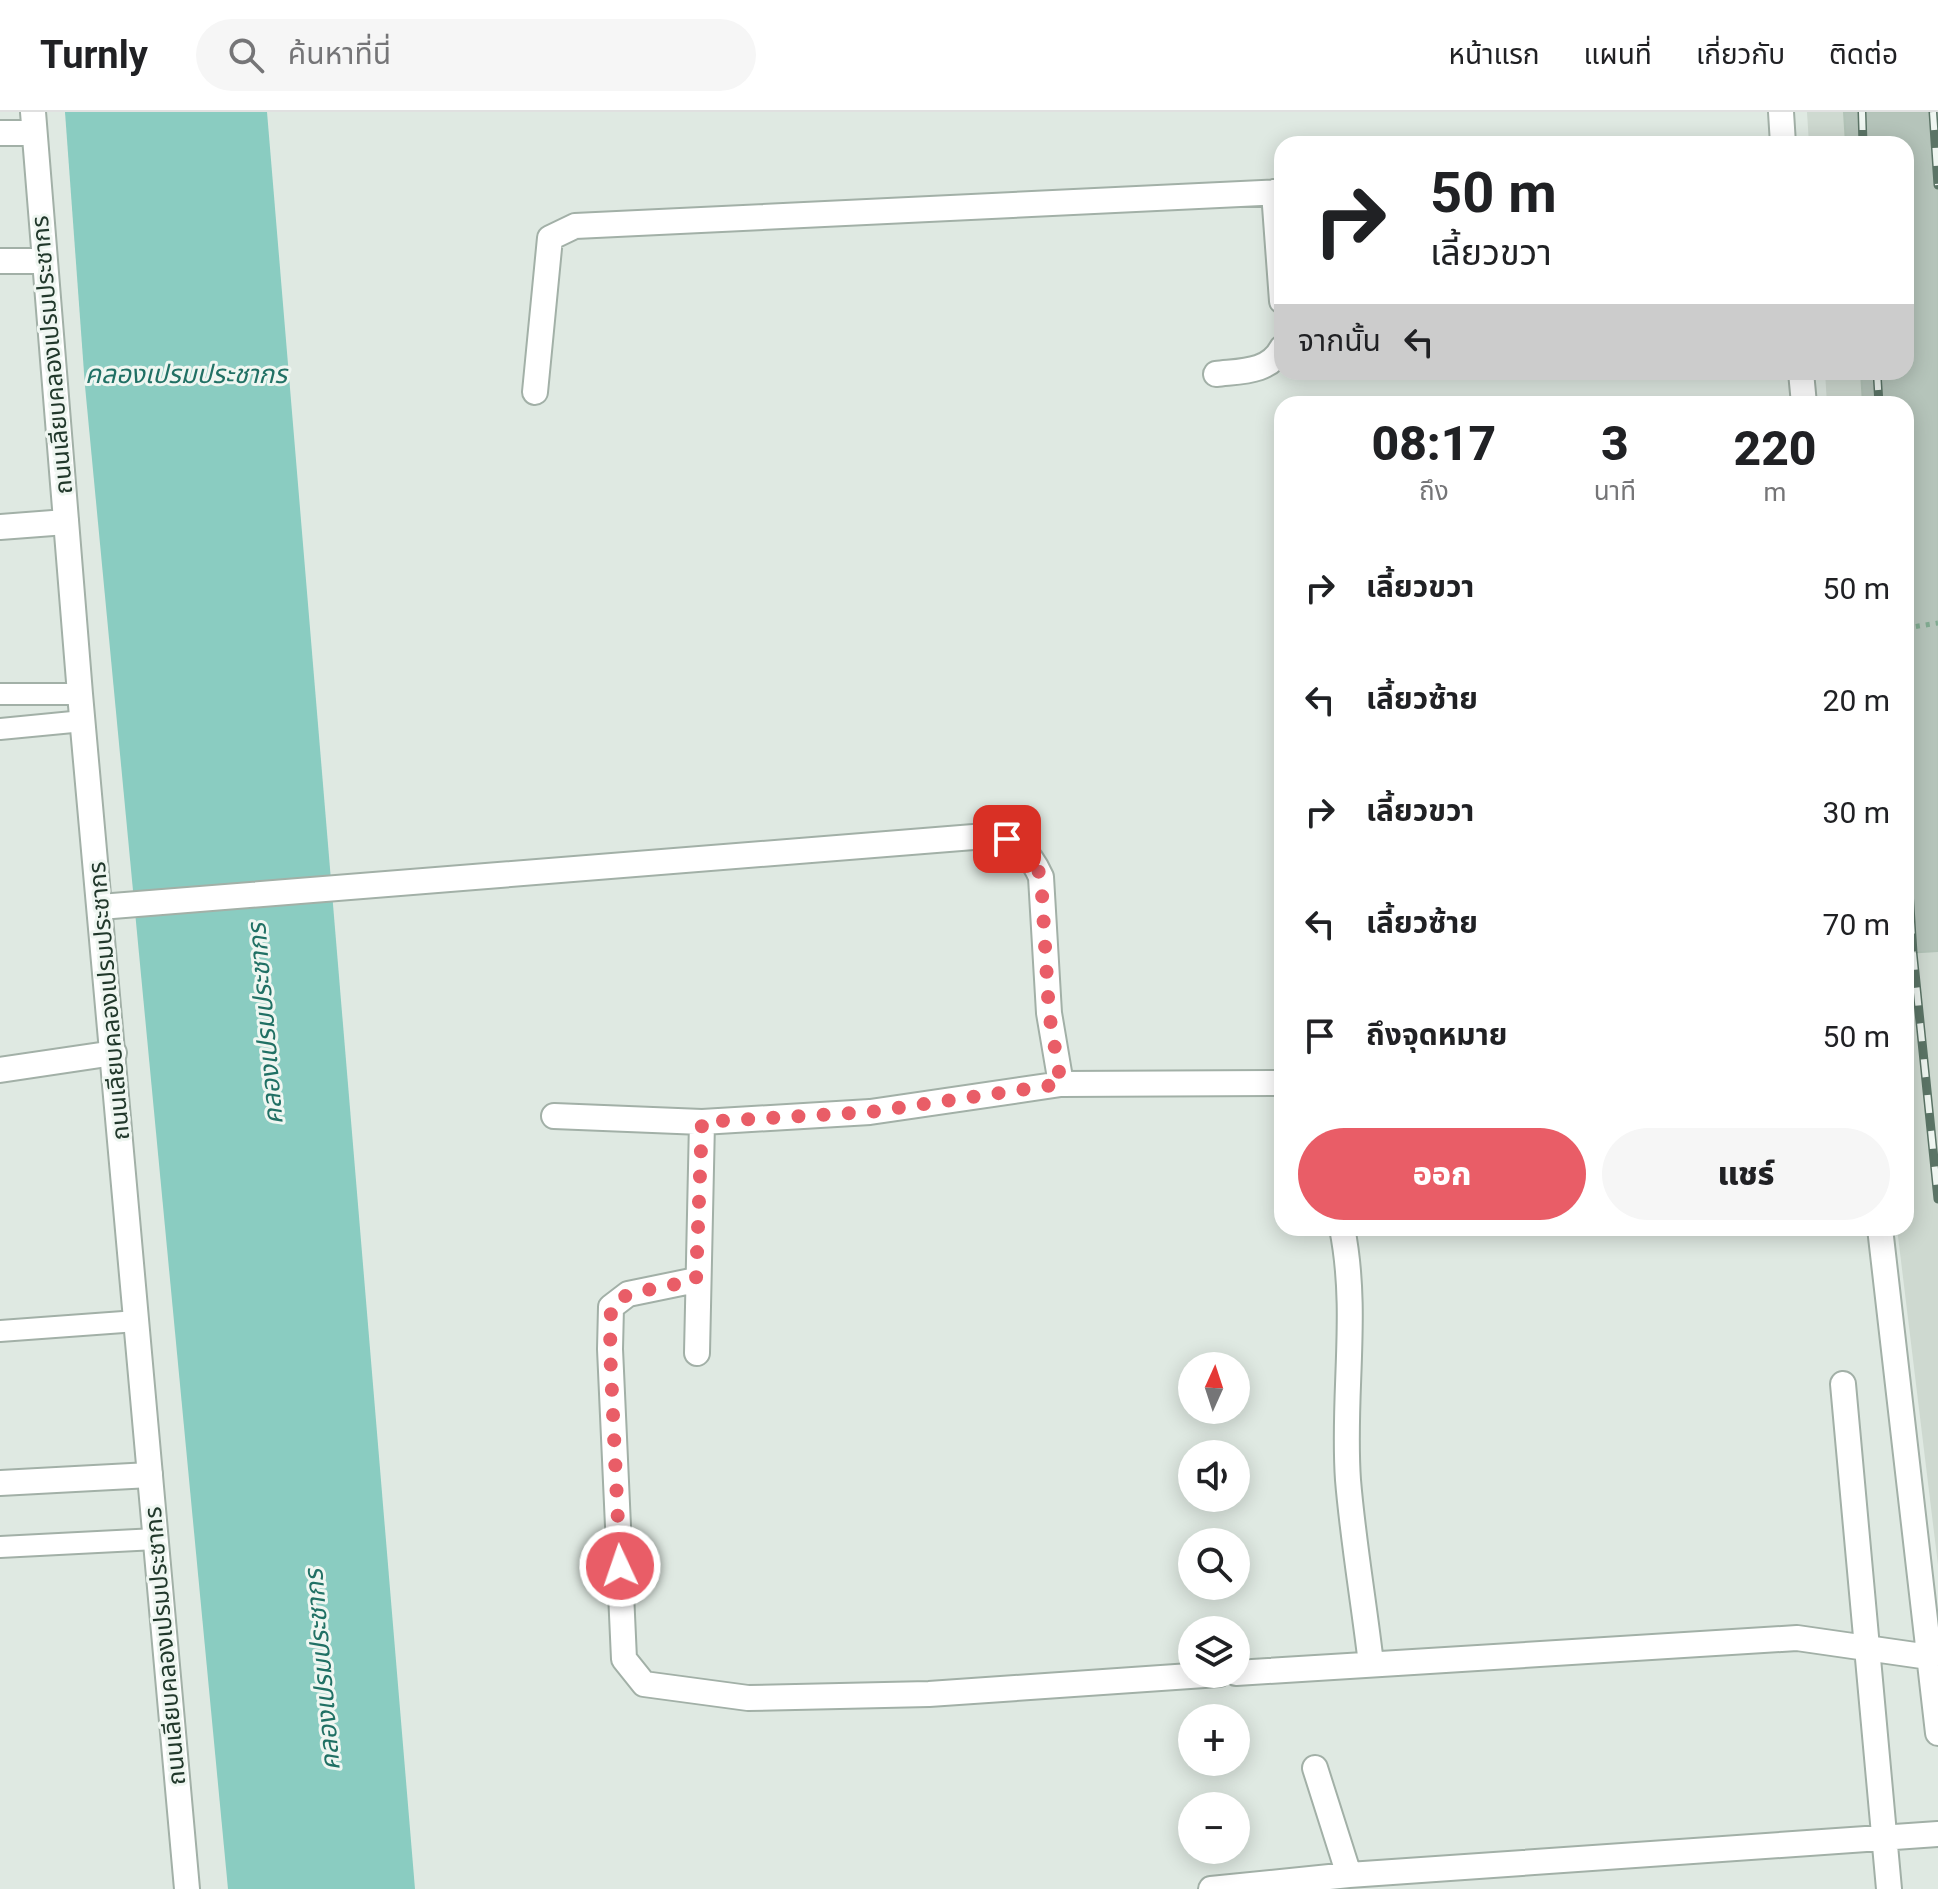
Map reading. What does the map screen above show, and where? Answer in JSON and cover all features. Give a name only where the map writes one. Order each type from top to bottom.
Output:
[{"type":"street","points":[[1781,112],[1782,136]]},
{"type":"street","points":[[0,133],[34,122]]},
{"type":"street","name":"ถนนเลียบคลองเปรมประชากร","points":[[34,122],[80,694],[109,906],[114,1053],[187,1889]]},
{"type":"street","points":[[535,392],[550,238],[575,226],[1274,192]]},
{"type":"street","points":[[0,261],[44,261]]},
{"type":"street","points":[[1216,374],[1260,368],[1274,359]]},
{"type":"street","points":[[0,527],[66,522]]},
{"type":"street","points":[[109,906],[986,836],[1007,839],[1033,859],[1041,877],[1049,1013],[1061,1084]]},
{"type":"street","points":[[0,1070],[114,1053]]},
{"type":"street","points":[[554,1116],[702,1122],[870,1112],[1061,1084],[1274,1083]]},
{"type":"street","points":[[697,1353],[696,1280],[702,1122]]},
{"type":"street","points":[[1344,1236],[1349,1261],[1351,1306],[1348,1479],[1371,1664]]},
{"type":"street","points":[[1881,1236],[1938,1733]]},
{"type":"street","points":[[696,1280],[628,1294],[611,1307],[610,1349],[624,1659],[644,1684],[748,1698],[929,1694],[1178,1677]]},
{"type":"street","points":[[1843,1384],[1889,1889]]},
{"type":"street","points":[[0,1483],[150,1475]]},
{"type":"street","points":[[1250,1672],[1797,1638],[1929,1657]]},
{"type":"street","points":[[1315,1768],[1349,1875]]},
{"type":"street","points":[[1211,1889],[1349,1875],[1938,1834]]},
{"type":"lane","points":[[0,694],[80,694]]},
{"type":"lane","points":[[0,729],[83,721]]},
{"type":"lane","points":[[0,1331],[137,1321]]},
{"type":"lane","points":[[0,1547],[156,1539]]},
{"type":"path","points":[[1914,627],[1938,623]]},
{"type":"shaded area","points":[[1807,112],[1938,112],[1938,1565],[1898,1236],[1914,1236],[1914,396],[1826,396],[1826,380],[1914,380],[1914,136],[1808,136]]},
{"type":"water","name":"คลองเปรมประชากร","points":[[65,112],[267,112],[415,1889],[228,1889],[85,386]]},
{"type":"building","points":[[1844,112],[1938,112],[1938,951],[1914,952],[1914,396],[1862,396],[1862,380],[1914,380],[1914,136],[1846,136]]},
{"type":"railway","points":[[1862,112],[1863,136]]},
{"type":"railway","points":[[1933,112],[1938,185]]},
{"type":"railway","points":[[1878,380],[1878,396]]},
{"type":"railway","points":[[1914,963],[1938,1199]]},
{"type":"route","points":[[620,1566],[609,1324],[611,1307],[628,1294],[696,1280],[702,1122],[870,1112],[1061,1084],[1049,1013],[1041,877],[1033,859],[1021,846],[1007,839]]}]
